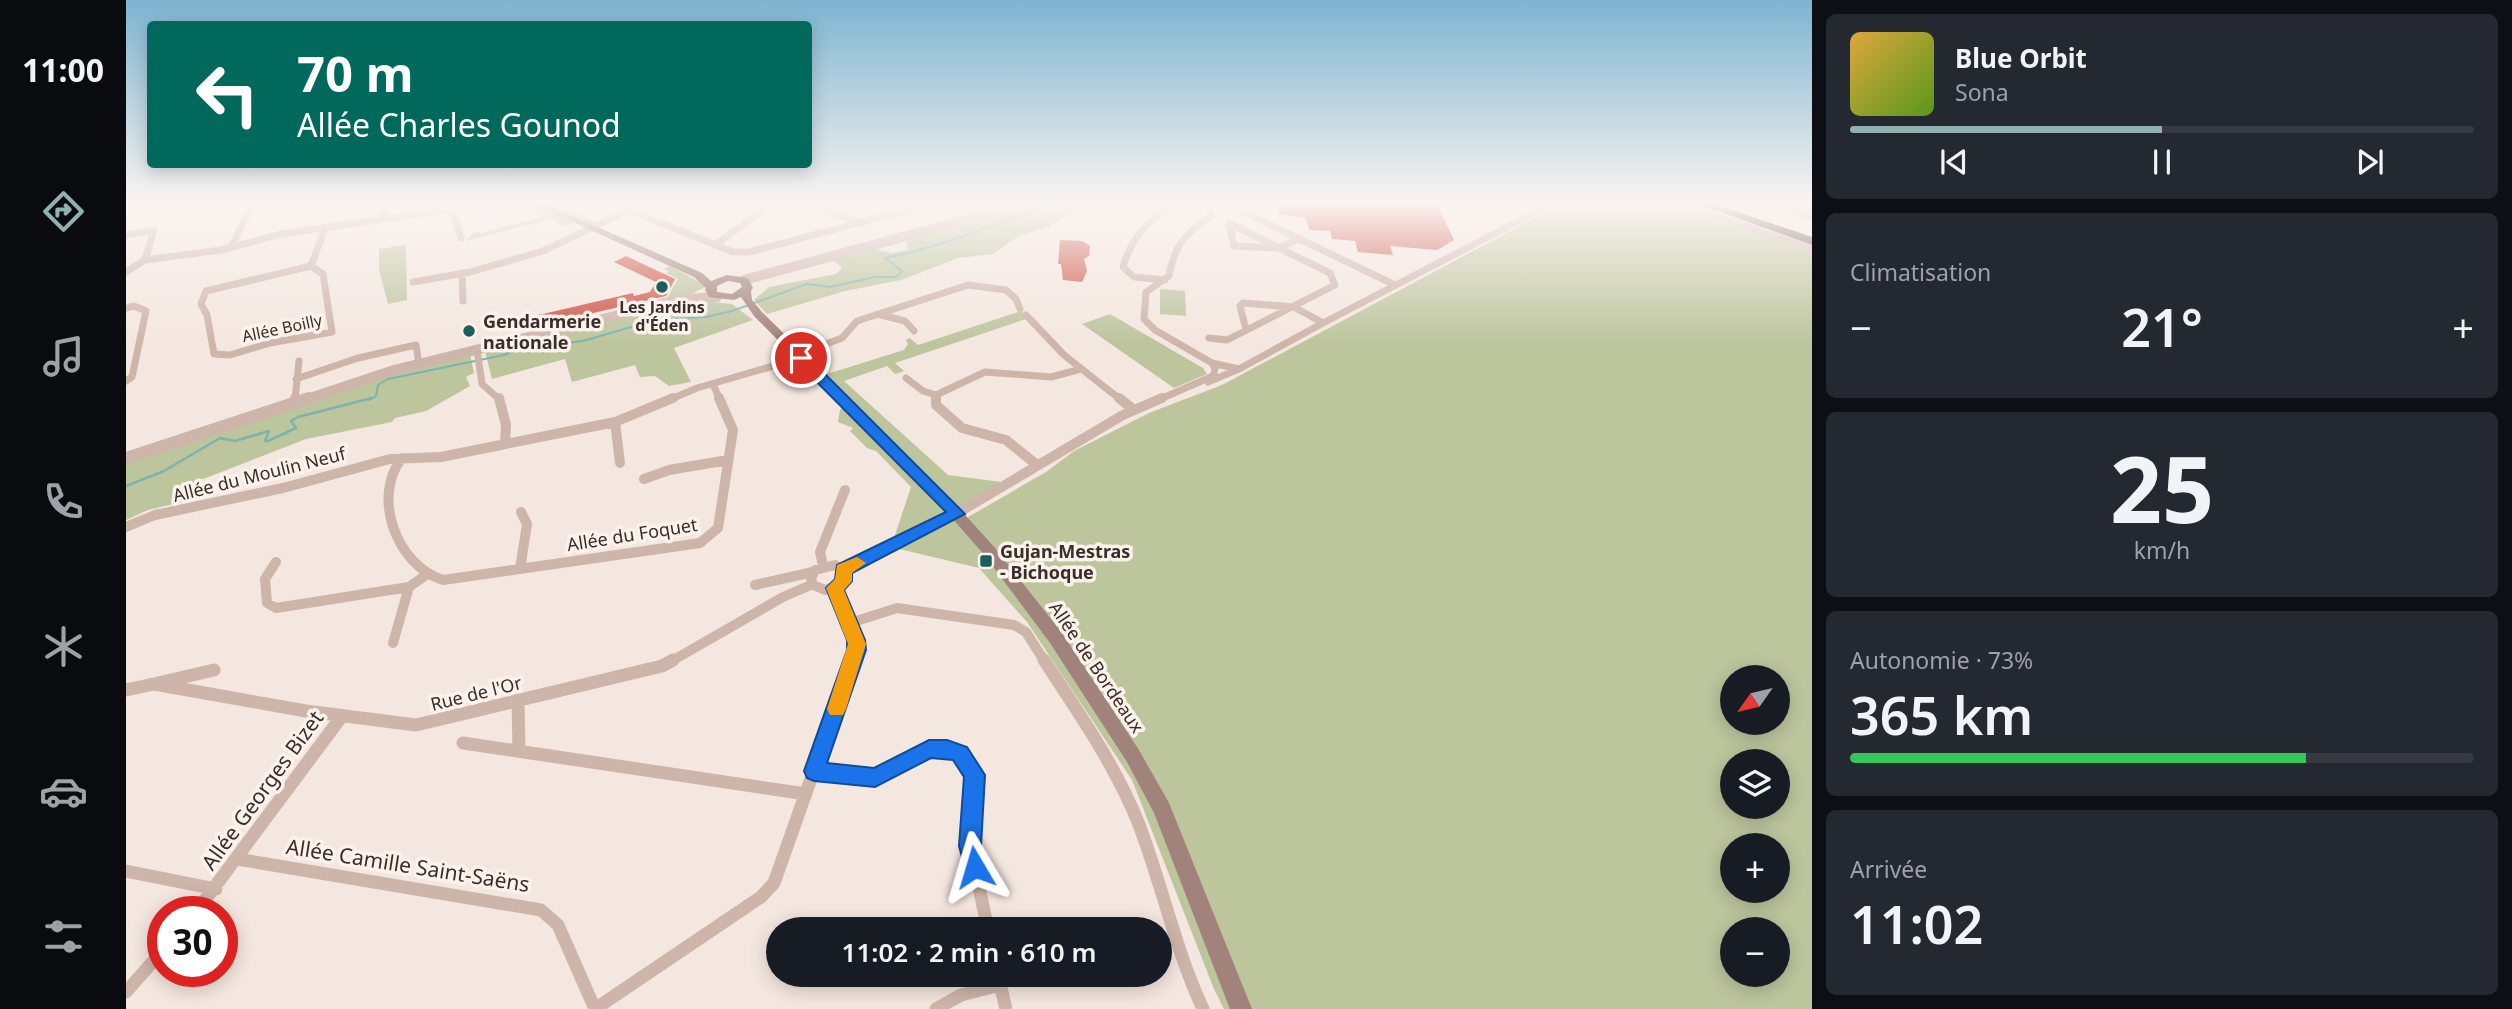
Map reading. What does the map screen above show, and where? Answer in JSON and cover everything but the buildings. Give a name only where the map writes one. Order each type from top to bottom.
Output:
[{"type":"main road","name":"Allée de Bordeaux","points":[[639,249],[698,275],[727,278],[799,356],[957,514],[1056,638],[1147,779],[1175,838],[1241,1009]]},
{"type":"main road","name":"Allée de Bordeaux","points":[[698,275],[716,293],[748,298]]},
{"type":"main road","points":[[716,293],[727,278]]},
{"type":"street","points":[[145,260],[149,249]]},
{"type":"street","points":[[126,272],[145,260],[217,249]]},
{"type":"street","points":[[311,266],[317,249]]},
{"type":"street","points":[[413,282],[462,273],[547,249]]},
{"type":"street","points":[[727,249],[733,252],[759,249]]},
{"type":"street","points":[[748,298],[778,273],[855,249]]},
{"type":"street","points":[[1130,249],[1123,267],[1126,274],[1134,277],[1167,278]]},
{"type":"street","points":[[1174,249],[1167,278],[1146,292],[1144,321],[1213,368],[1239,369]]},
{"type":"street","points":[[1209,338],[1227,340],[1335,285],[1331,273],[1281,249]]},
{"type":"street","points":[[1322,249],[1395,285]]},
{"type":"street","points":[[843,570],[957,514],[1134,410],[1239,369],[1464,249]]},
{"type":"street","name":"Allée Boilly","points":[[311,266],[323,274],[332,332],[309,340],[276,341],[223,356],[214,354],[207,315],[201,304],[206,291],[311,266]]},
{"type":"street","points":[[462,273],[463,301]]},
{"type":"street","name":"Allée du Moulin Neuf","points":[[126,527],[155,515],[402,458],[441,457],[615,422],[713,384],[799,356],[842,338],[857,321],[968,285],[1006,290],[1016,299],[1023,312],[1081,369],[1134,410]]},
{"type":"street","points":[[126,458],[419,364],[478,357],[685,299],[716,293]]},
{"type":"street","points":[[1246,330],[1241,304],[1294,307],[1323,323]]},
{"type":"street","points":[[126,308],[134,306],[146,311],[132,377],[126,381]]},
{"type":"street","points":[[877,314],[905,321],[914,331]]},
{"type":"street","points":[[296,379],[358,358],[416,345],[419,364]]},
{"type":"street","points":[[478,357],[483,387],[499,396],[506,425],[505,444]]},
{"type":"street","points":[[295,403],[299,361]]},
{"type":"street","points":[[1206,382],[1213,368]]},
{"type":"street","points":[[906,378],[923,391],[936,395],[985,372],[1051,377],[1081,369]]},
{"type":"street","name":"Allée du Foquet","points":[[426,575],[450,580],[707,540],[718,528],[732,425],[713,384]]},
{"type":"street","points":[[936,395],[936,405],[962,428],[1006,440],[1037,465]]},
{"type":"street","points":[[615,422],[620,463]]},
{"type":"street","points":[[276,562],[265,579],[267,603],[276,608],[409,587],[426,575],[393,533],[390,524],[394,468],[402,458]]},
{"type":"street","points":[[644,479],[669,470],[728,460]]},
{"type":"street","points":[[843,570],[844,581],[835,588],[820,589],[817,574],[820,552],[845,490]]},
{"type":"street","points":[[520,569],[527,524],[521,512]]},
{"type":"street","points":[[755,585],[817,574],[835,565],[843,570]]},
{"type":"street","name":"Rue de l'Or","points":[[126,690],[155,684],[411,726],[675,662],[817,574]]},
{"type":"street","points":[[393,643],[409,587]]},
{"type":"street","points":[[595,1009],[766,893],[774,883],[857,650],[850,623],[835,588]]},
{"type":"street","points":[[850,623],[897,608],[1014,625],[1026,632],[1127,797],[1155,873],[1181,964],[1203,1009]]},
{"type":"street","points":[[155,684],[215,670]]},
{"type":"street","points":[[518,700],[519,751]]},
{"type":"street","name":"Allée Georges Bizet","points":[[210,896],[342,716]]},
{"type":"street","points":[[463,743],[806,794]]},
{"type":"street","points":[[814,771],[875,777],[929,749],[947,749],[960,753],[975,775],[970,846],[985,917]]},
{"type":"street","name":"Allée Camille Saint-Saëns","points":[[237,859],[541,910],[558,925],[595,1009]]},
{"type":"street","name":"Allée Georges Bizet","points":[[126,871],[216,889]]},
{"type":"street","points":[[126,992],[147,968]]},
{"type":"street","points":[[936,1009],[981,987]]},
{"type":"street","points":[[1001,987],[1006,1009]]},
{"type":"green space","points":[[379,249],[406,249],[407,300],[388,304],[379,270]]},
{"type":"green space","points":[[867,249],[892,253],[907,250],[1000,249],[993,254],[958,258],[901,280],[845,291],[767,314],[754,300],[769,287],[836,274],[842,268],[834,260]]},
{"type":"green space","points":[[1477,249],[1804,249],[1812,252],[1812,1009],[1224,1009],[1132,780],[1027,622],[979,568],[891,547],[911,487],[876,451],[867,448],[850,431],[853,428],[838,422],[840,410],[846,403],[963,520],[1046,472],[1074,451],[1149,413],[1222,385]]},
{"type":"green space","points":[[670,266],[707,286],[685,297],[638,309],[635,305],[668,297],[678,279],[666,273],[669,271],[664,269]]},
{"type":"green space","points":[[1160,289],[1185,291],[1186,316],[1160,314]]},
{"type":"green space","points":[[704,301],[732,304],[753,320],[674,348],[691,382],[669,386],[655,376],[640,377],[635,365],[572,382],[565,359],[492,379],[485,351]]},
{"type":"green space","points":[[1021,311],[1029,318],[895,363],[904,371],[895,374],[887,366],[844,381],[948,475],[1001,482],[958,508],[836,387],[827,374],[904,350],[908,344],[906,340],[910,338],[918,345]]},
{"type":"green space","points":[[1110,314],[1203,368],[1207,374],[1174,388],[1082,324]]},
{"type":"green space","points":[[470,355],[474,373],[466,377],[470,386],[426,411],[395,418],[392,422],[306,439],[193,483],[194,499],[148,510],[126,520],[126,463],[355,385]]},
{"type":"waterway","points":[[369,400],[376,396],[378,385],[388,379],[504,355],[522,348],[583,341],[655,320],[706,317],[732,311],[807,284],[830,287],[875,277],[896,277],[902,271],[885,258],[922,249]]},
{"type":"waterway","points":[[126,486],[164,471],[220,438],[235,441],[269,431],[265,441],[268,441],[296,428],[291,421],[298,417],[372,398]]},
{"type":"slow traffic","points":[[836,709],[854,661],[857,644],[835,588],[844,581],[843,570],[857,563]]},
{"type":"place","name":"Les Jardins d'Éden","points":[[662,287]]},
{"type":"place","name":"Gendarmerie nationale","points":[[469,331]]},
{"type":"place","name":"Gujan-Mestras - Bichoque","points":[[986,561]]},
{"type":"route","points":[[801,358],[957,514],[843,570],[844,581],[835,588],[850,623],[857,650],[814,771],[875,777],[929,749],[940,748],[960,753],[975,775],[970,846],[975,867]]}]
